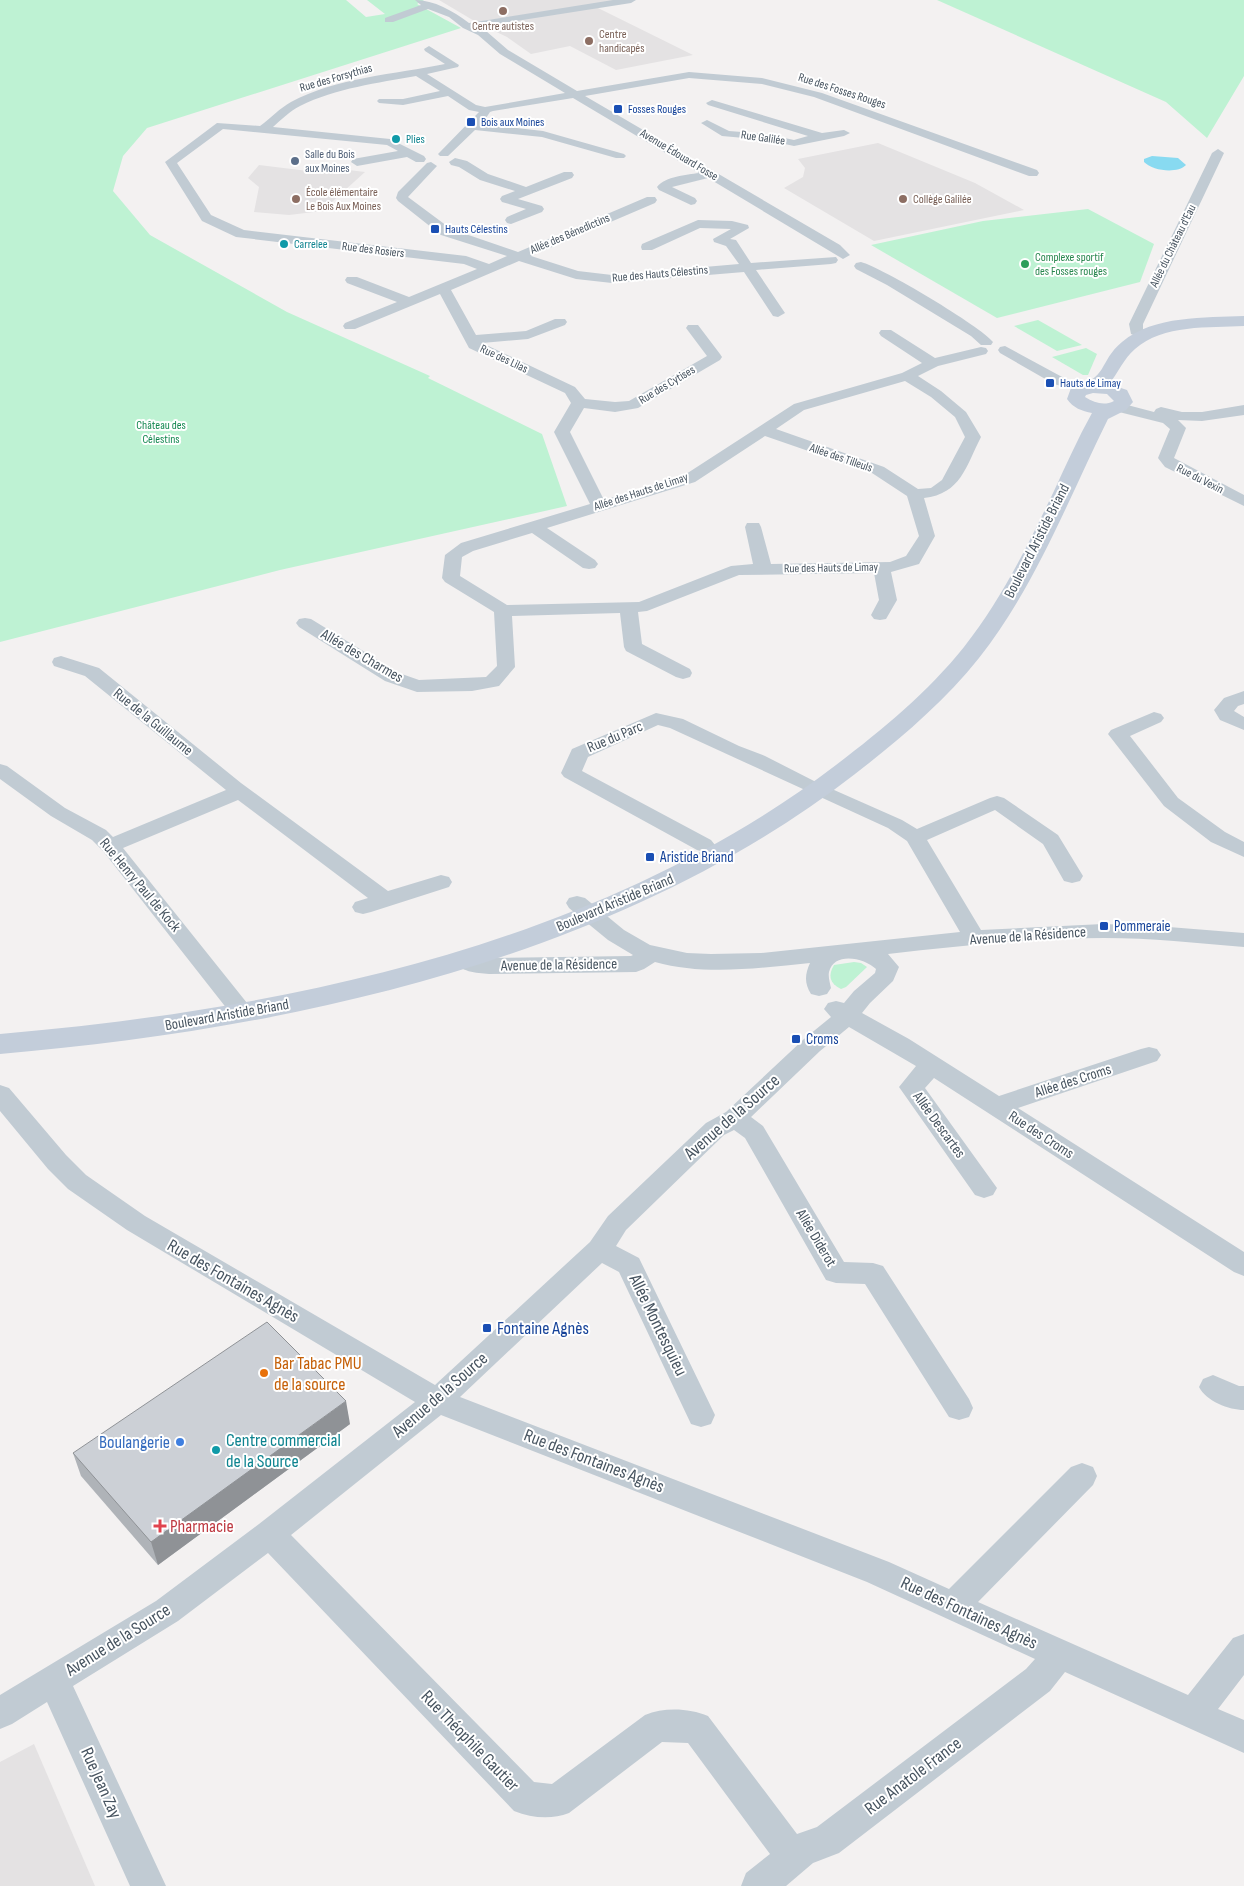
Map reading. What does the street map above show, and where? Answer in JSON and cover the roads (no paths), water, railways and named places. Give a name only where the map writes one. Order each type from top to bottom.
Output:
[{"type":"main road","points":[[1084,394],[1101,384],[1118,357],[1127,347],[1144,335],[1180,326],[1244,321]]},
{"type":"main road","points":[[1118,402],[1114,386],[1127,347]]},
{"type":"main road","points":[[1084,394],[1104,388],[1118,402]]},
{"type":"main road","name":"Boulevard Aristide Briand","points":[[0,1044],[121,1033],[240,1009],[381,970],[498,931],[583,908],[681,874],[777,819],[899,715],[942,673],[970,639],[1012,576],[1031,541],[1087,414],[1088,410],[1084,394]]},
{"type":"main road","name":"Boulevard Aristide Briand","points":[[0,1035],[137,1022],[305,1000],[477,963],[814,788],[863,757],[917,710],[944,683],[982,639],[1027,567],[1100,416],[1118,402]]},
{"type":"street","points":[[466,23],[631,0]]},
{"type":"street","points":[[390,20],[424,3]]},
{"type":"street","name":"Avenue Édouard Fosse","points":[[424,3],[466,23],[482,33],[492,43],[835,248],[837,258]]},
{"type":"street","name":"Rue des Forsythias","points":[[264,129],[296,104],[359,82],[419,73],[454,65],[429,50]]},
{"type":"street","points":[[419,73],[473,108],[485,110],[484,115],[444,154]]},
{"type":"street","name":"Rue des Fosses Rouges","points":[[485,110],[689,75],[762,81],[818,95],[1033,173]]},
{"type":"street","name":"Rue Galilée","points":[[762,81],[707,105],[751,115],[822,137]]},
{"type":"street","points":[[383,101],[403,102],[449,93]]},
{"type":"street","name":"Rue Galilée","points":[[751,115],[703,124],[726,134],[766,137],[794,143],[844,133]]},
{"type":"street","points":[[208,124],[390,142],[426,163],[448,165],[455,162],[463,164],[484,177],[527,191]]},
{"type":"street","name":"Rue des Rosiers","points":[[221,125],[171,162],[206,218],[242,234],[466,260],[490,269]]},
{"type":"street","points":[[918,131],[938,125]]},
{"type":"street","points":[[473,126],[543,134],[620,156]]},
{"type":"street","points":[[358,162],[407,153]]},
{"type":"street","name":"Allée du Château d'Eau","points":[[1144,335],[1136,331],[1136,324],[1218,153]]},
{"type":"street","points":[[426,163],[432,154],[453,156],[456,160],[455,162]]},
{"type":"street","name":"Rue des Hauts Célestins","points":[[426,163],[402,195],[402,198],[446,232],[569,274],[612,279],[837,258]]},
{"type":"street","points":[[691,201],[664,187],[672,182],[710,174]]},
{"type":"street","points":[[511,220],[538,209],[506,199],[568,175]]},
{"type":"street","name":"Allée des Bénedictins","points":[[490,269],[650,200]]},
{"type":"street","points":[[647,247],[698,224],[732,225],[742,228],[719,239]]},
{"type":"street","points":[[686,229],[731,243],[778,312]]},
{"type":"street","points":[[837,258],[849,266],[860,266],[909,292],[976,333],[984,347]]},
{"type":"street","points":[[350,326],[490,269]]},
{"type":"street","points":[[352,280],[409,302]]},
{"type":"street","name":"Rue des Lilas","points":[[444,288],[474,345],[570,390],[576,396],[578,403]]},
{"type":"street","points":[[471,340],[528,335],[560,322]]},
{"type":"street","name":"Rue des Cytises","points":[[578,403],[615,407],[633,405],[715,357],[693,328]]},
{"type":"street","points":[[886,333],[933,363]]},
{"type":"street","name":"Allée des Hauts de Limay","points":[[503,610],[451,578],[454,555],[467,547],[689,479],[799,407],[907,376],[933,363],[984,347],[997,354],[1005,350],[1059,382],[1084,394]]},
{"type":"street","points":[[907,376],[936,394],[961,415],[973,437],[949,483],[935,492],[915,494]]},
{"type":"street","points":[[1118,402],[1137,405],[1184,418],[1199,418],[1244,410]]},
{"type":"street","name":"Rue du Vexin","points":[[1118,402],[1175,424],[1178,428],[1177,433],[1166,458],[1171,464],[1244,502]]},
{"type":"street","points":[[578,403],[562,432],[599,506]]},
{"type":"street","name":"Allée des Tilleuls","points":[[763,430],[878,470],[915,494]]},
{"type":"street","name":"Rue des Hauts de Limay","points":[[503,610],[641,607],[737,570],[891,567],[913,560],[927,536],[915,494]]},
{"type":"street","points":[[533,526],[589,564]]},
{"type":"street","points":[[753,528],[763,569]]},
{"type":"street","points":[[880,615],[888,600],[882,568]]},
{"type":"street","points":[[628,608],[634,647],[683,673]]},
{"type":"street","name":"Allée des Charmes","points":[[305,623],[392,677],[417,686],[472,685],[492,682],[506,667],[503,610]]},
{"type":"street","name":"Rue de la Guillaume","points":[[61,662],[92,672],[239,792],[384,899]]},
{"type":"street","points":[[1244,697],[1231,702],[1224,710],[1227,716],[1244,724]]},
{"type":"street","points":[[1154,718],[1118,734],[1171,802],[1218,837],[1244,850]]},
{"type":"street","name":"Rue du Parc","points":[[704,845],[571,773],[579,753],[656,719],[676,723],[814,788]]},
{"type":"street","name":"Rue Henry Paul de Kock","points":[[0,770],[58,812],[99,835],[110,846],[240,1009]]},
{"type":"street","points":[[814,788],[895,824],[915,837],[975,938]]},
{"type":"street","points":[[110,846],[239,792]]},
{"type":"street","points":[[915,837],[998,802],[1051,840],[1072,876]]},
{"type":"street","points":[[363,907],[442,882]]},
{"type":"street","name":"Avenue de la Résidence","points":[[583,908],[631,944],[651,953],[681,960],[700,961],[756,959],[843,952],[1021,934],[1104,931],[1244,940]]},
{"type":"street","name":"Avenue de la Résidence","points":[[885,976],[919,949],[932,943]]},
{"type":"street","points":[[837,1004],[817,980],[818,968],[824,958],[843,952],[872,954],[883,960],[888,966],[885,976]]},
{"type":"street","name":"Avenue de la Résidence","points":[[477,963],[636,964],[651,953]]},
{"type":"street","name":"Avenue de la Résidence","points":[[756,959],[791,968],[806,976],[837,1004]]},
{"type":"street","name":"Avenue de la Source","points":[[0,1713],[167,1611],[270,1534],[437,1401],[599,1249],[617,1223],[715,1129],[735,1118],[837,1004],[885,976]]},
{"type":"street","name":"Rue des Croms","points":[[837,1004],[1244,1264]]},
{"type":"street","name":"Allée des Croms","points":[[997,1106],[1149,1055]]},
{"type":"street","name":"Allée Descartes","points":[[932,1064],[912,1087],[984,1188]]},
{"type":"street","name":"Rue des Fontaines Agnès","points":[[0,1094],[57,1162],[96,1197],[136,1223],[437,1401],[878,1572],[1244,1737]]},
{"type":"street","name":"Allée Diderot","points":[[735,1118],[754,1132],[836,1272],[874,1274],[959,1408]]},
{"type":"street","name":"Allée Montesquieu","points":[[599,1249],[628,1265],[701,1415]]},
{"type":"street","points":[[1213,1388],[1237,1398],[1244,1398]]},
{"type":"street","points":[[954,1605],[1082,1476]]},
{"type":"street","name":"Rue Théophile Gautier","points":[[270,1534],[526,1799],[557,1801],[657,1726],[696,1728],[793,1858]]},
{"type":"street","points":[[1193,1715],[1244,1649]]},
{"type":"street","name":"Rue Anatole France","points":[[759,1886],[803,1849],[827,1842],[1038,1680],[1059,1654]]},
{"type":"street","name":"Rue Jean Zay","points":[[54,1680],[148,1886]]},
{"type":"water","points":[[1152,156],[1178,158],[1186,165],[1177,170],[1153,168],[1144,162],[1144,159]]},
{"type":"place","name":"Centre autistes","points":[[503,11]]},
{"type":"place","name":"Centre handicapés","points":[[589,41]]},
{"type":"place","name":"Fosses Rouges","points":[[618,109]]},
{"type":"place","name":"Bois aux Moines","points":[[471,122]]},
{"type":"place","name":"Plies","points":[[396,139]]},
{"type":"place","name":"Salle du Bois aux Moines","points":[[295,161]]},
{"type":"place","name":"École élémentaire Le Bois Aux Moines","points":[[296,199]]},
{"type":"place","name":"Collège Galilée","points":[[903,199]]},
{"type":"place","name":"Hauts Célestins","points":[[435,229]]},
{"type":"place","name":"Carrelee","points":[[284,244]]},
{"type":"place","name":"Complexe sportif des Fosses rouges","points":[[1025,264]]},
{"type":"place","name":"Hauts de Limay","points":[[1050,383]]},
{"type":"place","name":"Aristide Briand","points":[[650,857]]},
{"type":"place","name":"Pommeraie","points":[[1104,926]]},
{"type":"place","name":"Croms","points":[[796,1039]]},
{"type":"place","name":"Fontaine Agnès","points":[[487,1328]]},
{"type":"place","name":"Bar Tabac PMU de la source","points":[[264,1373]]},
{"type":"place","name":"Boulangerie","points":[[180,1442]]},
{"type":"place","name":"Centre commercial de la Source","points":[[216,1450]]},
{"type":"place","name":"Pharmacie","points":[[160,1526]]},
{"type":"park label","name":"Château des Célestins","points":[[161,432]]}]
